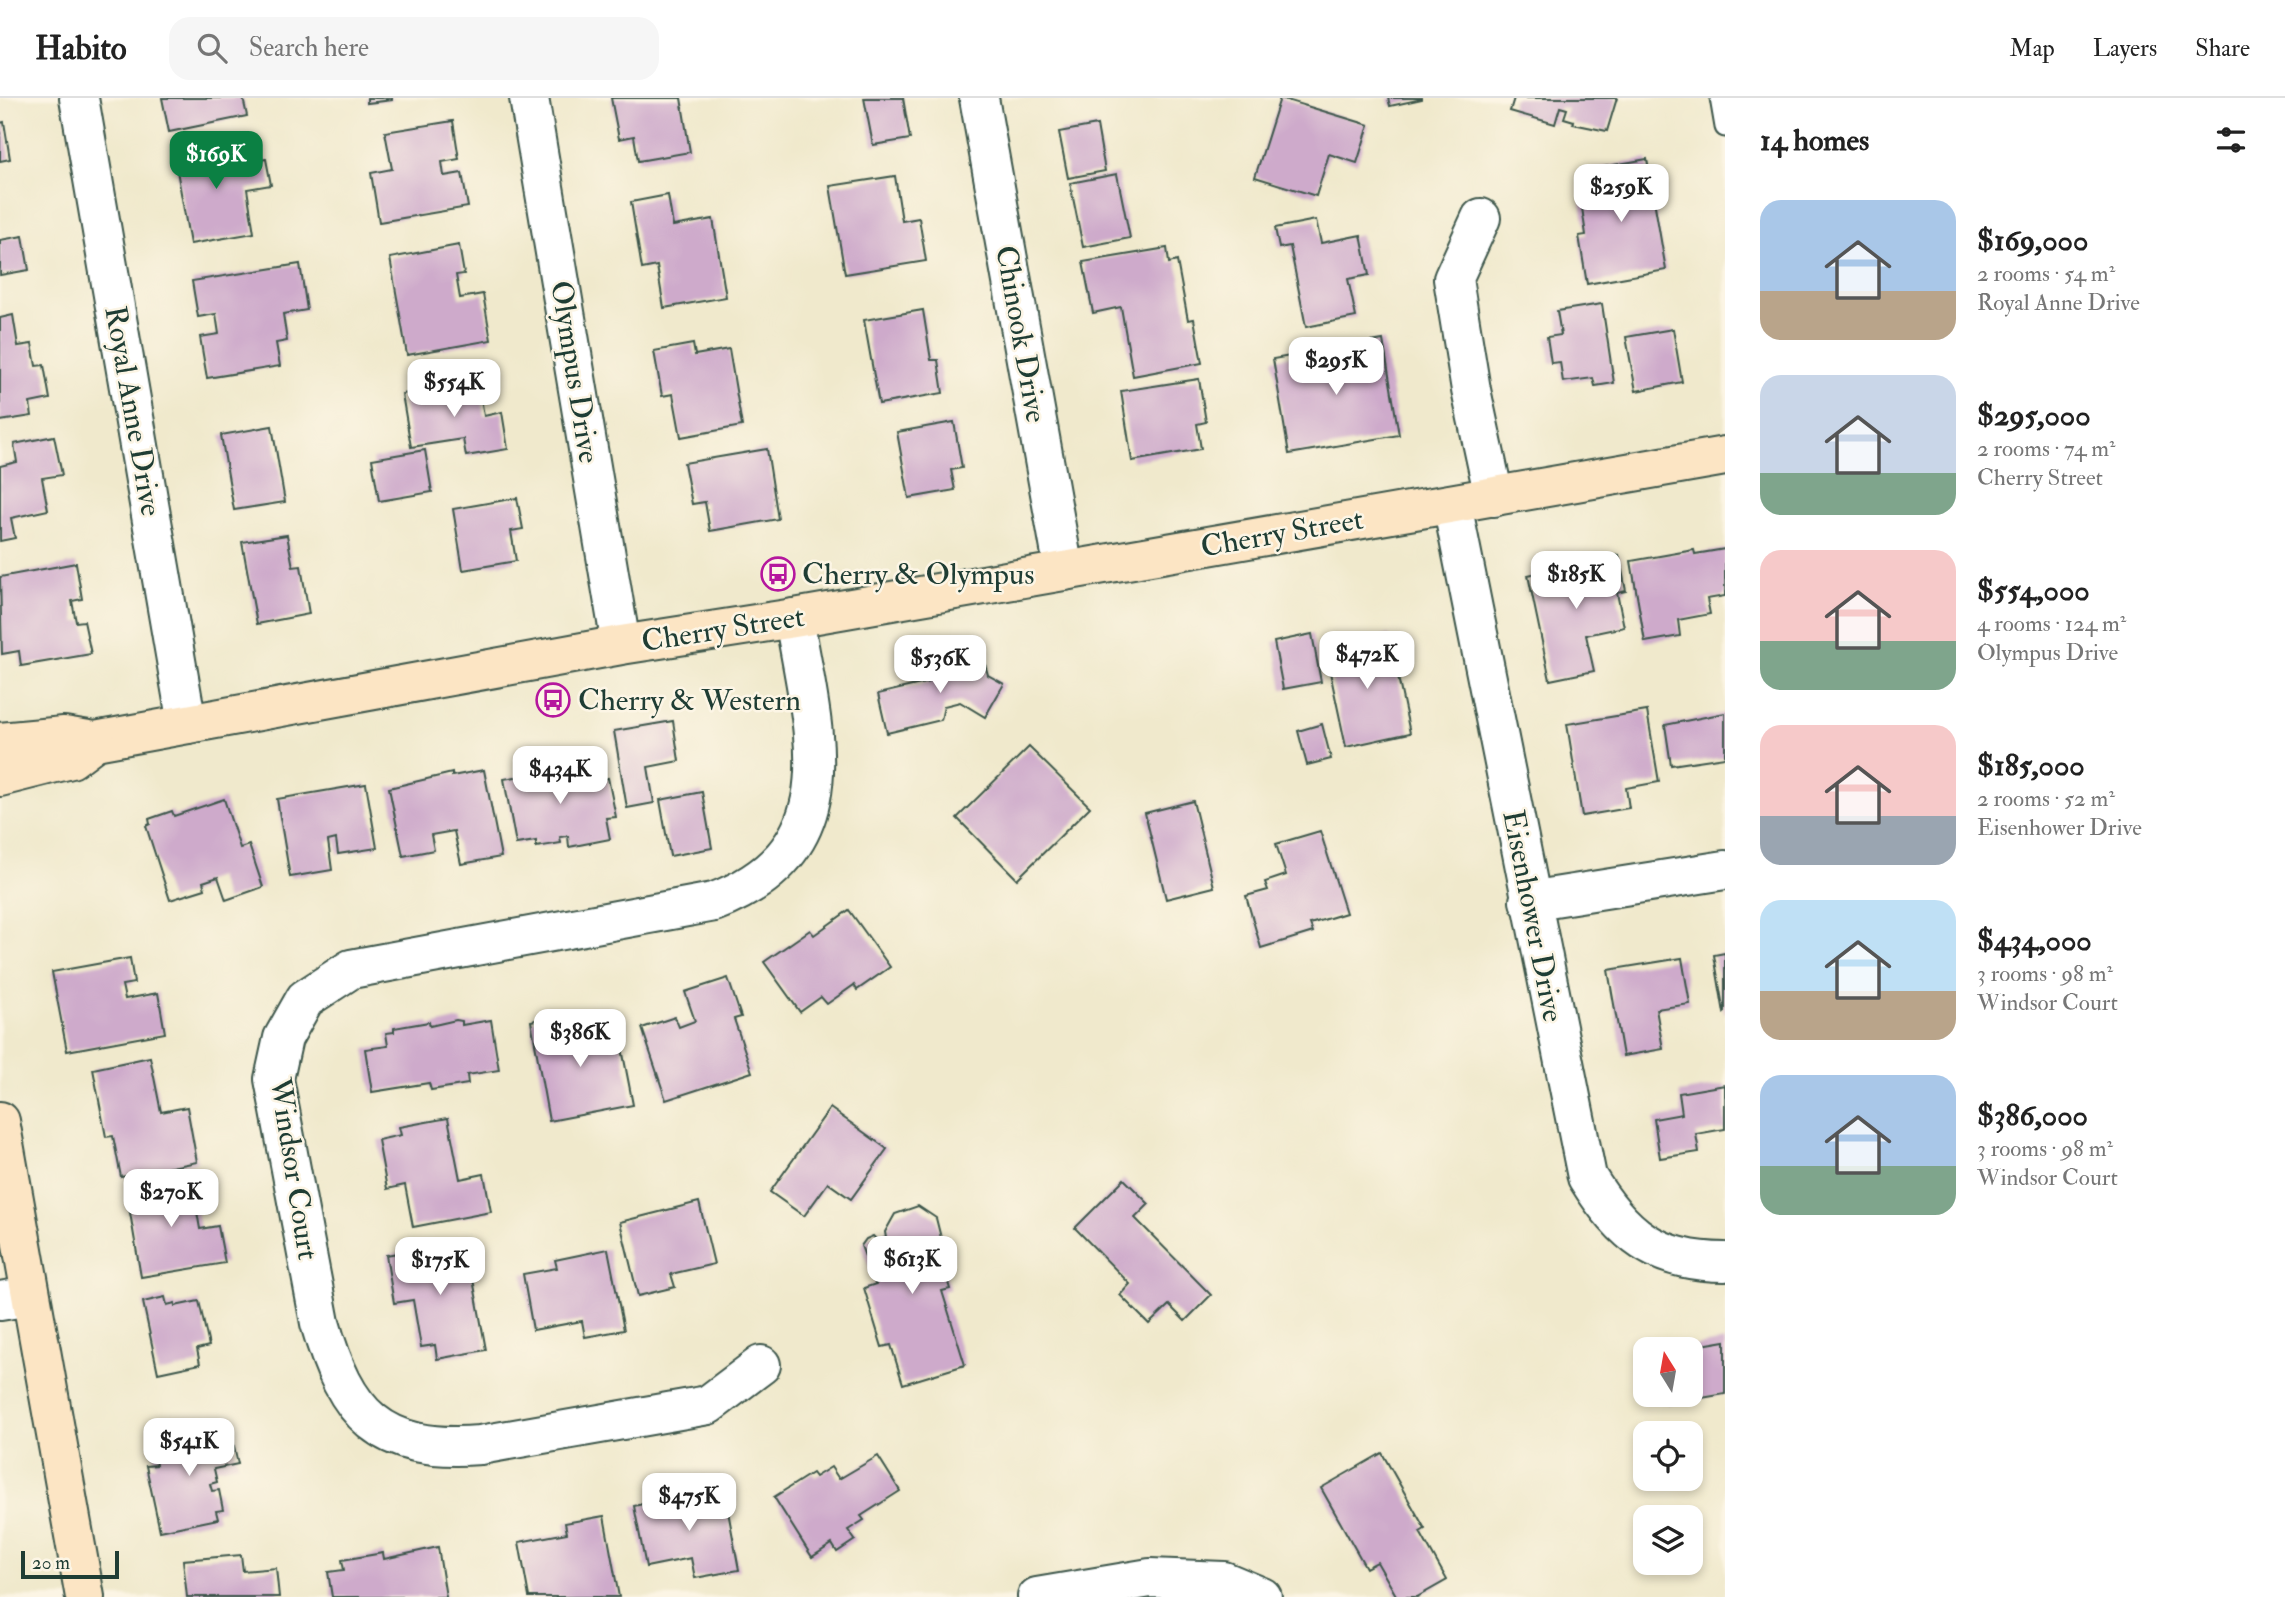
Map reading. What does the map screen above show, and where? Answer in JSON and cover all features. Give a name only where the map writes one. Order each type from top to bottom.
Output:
[{"type":"main road","name":"Cherry Street","points":[[0,742],[64,736],[95,741],[621,645],[794,618],[1725,456]]},
{"type":"main road","name":"Cherry Street","points":[[0,777],[71,759],[95,741]]},
{"type":"main road","points":[[0,1122],[15,1299],[85,1597]]},
{"type":"street","name":"Royal Anne Drive","points":[[79,98],[187,724]]},
{"type":"street","name":"Olympus Drive","points":[[529,98],[621,645]]},
{"type":"street","name":"Chinook Drive","points":[[979,98],[1064,571]]},
{"type":"street","points":[[1480,218],[1453,279],[1471,390],[1494,497]]},
{"type":"street","name":"Eisenhower Drive","points":[[1452,504],[1529,901],[1587,1177],[1609,1213],[1634,1235],[1669,1255],[1716,1262]]},
{"type":"street","name":"Windsor Court","points":[[761,1365],[708,1405],[493,1443],[446,1448],[414,1444],[384,1431],[363,1415],[344,1390],[331,1361],[320,1323],[274,1079],[283,1038],[305,999],[351,969],[714,902],[760,880],[781,860],[798,834],[809,811],[816,783],[817,753],[794,618]]},
{"type":"street","points":[[1529,901],[1725,870]]},
{"type":"street","points":[[1037,1597],[1150,1578],[1224,1581],[1262,1597]]},
{"type":"lane","points":[[1720,98],[1725,127]]},
{"type":"building","points":[[162,98],[243,98],[247,116],[169,132]]},
{"type":"building","points":[[367,98],[392,98],[392,100],[367,103]]},
{"type":"building","points":[[611,98],[681,98],[690,152],[638,161],[634,136],[619,139]]},
{"type":"building","points":[[864,98],[903,98],[910,139],[873,145]]},
{"type":"building","points":[[1280,98],[1369,125],[1357,163],[1329,154],[1316,196],[1255,177]]},
{"type":"building","points":[[1388,98],[1422,98],[1422,99],[1390,106]]},
{"type":"building","points":[[1514,98],[1617,98],[1607,131],[1573,124],[1574,121],[1564,118],[1567,109],[1560,107],[1555,124],[1510,111]]},
{"type":"building","points":[[453,121],[459,159],[442,162],[444,176],[462,173],[468,207],[379,222],[371,173],[392,169],[385,132]]},
{"type":"building","points":[[4,122],[10,159],[0,161],[0,123]]},
{"type":"building","points":[[1097,125],[1105,171],[1068,178],[1059,132]]},
{"type":"building","points":[[206,136],[210,160],[229,157],[231,166],[266,159],[271,185],[247,189],[254,233],[190,244],[172,142]]},
{"type":"building","points":[[1647,159],[1666,270],[1587,284],[1579,236],[1586,235],[1581,201],[1591,200],[1586,170]]},
{"type":"building","points":[[1117,174],[1130,238],[1083,247],[1070,183]]},
{"type":"building","points":[[895,176],[902,221],[919,218],[926,261],[845,274],[830,186]]},
{"type":"building","points":[[668,195],[673,226],[713,219],[726,297],[664,308],[657,266],[642,269],[631,202]]},
{"type":"building","points":[[1316,220],[1321,243],[1361,235],[1369,275],[1348,279],[1356,317],[1306,327],[1290,246],[1279,248],[1275,228]]},
{"type":"building","points":[[23,236],[29,270],[0,275],[0,240]]},
{"type":"building","points":[[459,245],[464,274],[456,275],[460,298],[483,294],[491,340],[407,355],[390,258]]},
{"type":"building","points":[[1167,248],[1169,263],[1177,261],[1188,320],[1194,319],[1202,363],[1133,376],[1121,307],[1093,313],[1083,262]]},
{"type":"building","points":[[300,264],[307,310],[283,314],[287,341],[276,343],[280,366],[207,378],[200,337],[219,334],[216,314],[198,317],[192,281]]},
{"type":"building","points":[[1602,304],[1614,383],[1595,386],[1593,378],[1563,382],[1560,362],[1551,363],[1547,337],[1561,335],[1557,311]]},
{"type":"building","points":[[923,310],[931,360],[938,360],[943,393],[879,404],[864,320]]},
{"type":"building","points":[[13,315],[18,346],[32,344],[36,366],[44,365],[50,399],[30,403],[32,416],[0,421],[0,318]]},
{"type":"building","points":[[1673,329],[1682,382],[1636,391],[1626,337]]},
{"type":"building","points":[[1383,340],[1399,435],[1289,454],[1273,359]]},
{"type":"building","points":[[693,344],[695,355],[729,349],[742,426],[681,437],[673,394],[662,396],[654,351]]},
{"type":"building","points":[[1199,379],[1206,422],[1197,424],[1201,449],[1132,461],[1121,391]]},
{"type":"building","points":[[478,381],[484,416],[502,412],[508,449],[466,456],[463,439],[411,447],[402,394]]},
{"type":"building","points":[[954,422],[962,468],[951,470],[955,490],[909,498],[897,432]]},
{"type":"building","points":[[272,426],[285,502],[234,510],[221,435]]},
{"type":"building","points":[[54,436],[62,475],[42,478],[48,510],[11,518],[15,538],[0,541],[0,466],[17,462],[14,444]]},
{"type":"building","points":[[767,449],[778,519],[710,531],[705,502],[692,504],[684,463]]},
{"type":"building","points":[[425,450],[432,492],[379,501],[372,459]]},
{"type":"building","points":[[517,498],[523,529],[511,531],[516,561],[463,570],[453,509]]},
{"type":"building","points":[[287,535],[293,567],[301,566],[309,614],[257,624],[242,542]]},
{"type":"building","points":[[1725,549],[1725,596],[1707,599],[1710,614],[1678,620],[1680,636],[1645,642],[1631,561],[1694,550],[1695,554]]},
{"type":"building","points":[[1619,555],[1626,591],[1617,593],[1624,627],[1586,635],[1594,671],[1550,680],[1528,575]]},
{"type":"building","points":[[76,563],[82,599],[72,601],[76,622],[84,621],[91,654],[21,666],[19,651],[2,654],[0,577]]},
{"type":"building","points":[[1312,634],[1321,682],[1283,689],[1274,642]]},
{"type":"building","points":[[1389,635],[1410,733],[1346,747],[1325,649]]},
{"type":"building","points":[[983,657],[988,675],[1004,684],[985,717],[960,702],[944,706],[941,720],[887,733],[878,694],[929,682],[925,670]]},
{"type":"building","points":[[1647,711],[1659,782],[1626,788],[1629,808],[1582,816],[1567,724]]},
{"type":"building","points":[[1725,713],[1725,757],[1671,765],[1665,725]]},
{"type":"building","points":[[673,721],[679,761],[648,767],[654,803],[627,808],[614,731]]},
{"type":"building","points":[[1322,724],[1331,759],[1307,765],[1298,731]]},
{"type":"building","points":[[1029,747],[1090,807],[1017,879],[957,818]]},
{"type":"building","points":[[594,763],[597,780],[608,778],[616,817],[606,818],[610,839],[569,847],[568,836],[560,837],[561,843],[536,847],[536,841],[516,844],[504,779]]},
{"type":"building","points":[[484,770],[501,857],[461,864],[454,831],[431,835],[434,850],[403,856],[389,788],[452,773],[452,776]]},
{"type":"building","points":[[366,784],[377,848],[338,854],[336,839],[328,841],[332,870],[290,877],[277,799]]},
{"type":"building","points":[[702,792],[712,848],[670,856],[660,800]]},
{"type":"building","points":[[224,799],[240,848],[249,845],[263,887],[226,900],[218,877],[203,882],[205,889],[170,900],[146,826],[150,824],[149,819],[172,811],[174,816]]},
{"type":"building","points":[[1193,801],[1214,887],[1166,899],[1145,813]]},
{"type":"building","points":[[1320,831],[1346,913],[1310,924],[1313,932],[1261,948],[1246,896],[1268,890],[1265,882],[1286,875],[1276,844]]},
{"type":"building","points":[[849,910],[890,967],[857,990],[854,985],[827,1004],[821,997],[800,1012],[764,962],[810,930],[814,935]]},
{"type":"building","points":[[1725,953],[1725,1012],[1724,1013],[1714,955]]},
{"type":"building","points":[[130,958],[134,983],[122,985],[125,999],[158,993],[165,1033],[67,1051],[52,972]]},
{"type":"building","points":[[1682,958],[1690,1004],[1656,1009],[1663,1049],[1623,1056],[1608,970]]},
{"type":"building","points":[[728,978],[741,1017],[734,1019],[752,1072],[666,1100],[642,1028],[675,1017],[679,1027],[695,1021],[685,992]]},
{"type":"building","points":[[571,1013],[576,1036],[618,1028],[633,1105],[549,1121],[531,1021]]},
{"type":"building","points":[[491,1020],[499,1070],[467,1075],[468,1084],[431,1090],[429,1083],[372,1092],[365,1049],[388,1046],[386,1033],[394,1032],[394,1028],[429,1022],[430,1026],[462,1021],[462,1025]]},
{"type":"building","points":[[150,1057],[161,1112],[187,1107],[197,1162],[121,1177],[113,1136],[106,1137],[93,1069]]},
{"type":"building","points":[[1725,1085],[1725,1129],[1696,1134],[1699,1152],[1660,1158],[1654,1119],[1682,1114],[1679,1093]]},
{"type":"building","points":[[830,1108],[887,1149],[851,1199],[828,1183],[804,1216],[770,1192]]},
{"type":"building","points":[[448,1118],[460,1179],[484,1174],[491,1212],[413,1227],[405,1185],[387,1189],[378,1140],[401,1135],[399,1127]]},
{"type":"building","points":[[191,1177],[200,1229],[218,1226],[225,1263],[141,1277],[126,1189]]},
{"type":"building","points":[[1124,1179],[1149,1204],[1135,1218],[1211,1295],[1185,1321],[1169,1305],[1149,1324],[1120,1295],[1130,1284],[1075,1228]]},
{"type":"building","points":[[699,1202],[714,1264],[671,1274],[675,1287],[638,1296],[620,1222]]},
{"type":"building","points":[[918,1206],[936,1218],[942,1242],[933,1263],[941,1260],[950,1289],[942,1291],[965,1365],[903,1384],[891,1345],[882,1347],[864,1288],[876,1284],[861,1246],[866,1239],[873,1236],[877,1240],[886,1238],[885,1232],[895,1214]]},
{"type":"building","points":[[466,1241],[486,1350],[437,1359],[435,1345],[421,1347],[413,1300],[394,1303],[386,1255]]},
{"type":"building","points":[[608,1249],[624,1330],[585,1337],[582,1321],[533,1330],[523,1274],[557,1268],[555,1260]]},
{"type":"building","points":[[165,1297],[167,1305],[175,1303],[175,1306],[199,1301],[209,1346],[197,1349],[200,1364],[158,1373],[143,1302]]},
{"type":"building","points":[[1725,1341],[1725,1394],[1703,1398],[1703,1345]]},
{"type":"building","points":[[230,1429],[238,1464],[214,1469],[217,1482],[210,1484],[212,1491],[219,1490],[223,1510],[216,1511],[218,1519],[160,1531],[146,1466],[156,1465],[152,1445]]},
{"type":"building","points":[[1382,1453],[1425,1529],[1420,1532],[1447,1580],[1417,1597],[1397,1597],[1377,1562],[1366,1568],[1321,1488]]},
{"type":"building","points":[[878,1456],[900,1491],[861,1516],[864,1520],[848,1530],[855,1540],[837,1552],[832,1544],[812,1557],[774,1497],[812,1473],[815,1477],[831,1467],[839,1479]]},
{"type":"building","points":[[724,1490],[739,1570],[695,1578],[691,1558],[646,1567],[634,1506],[690,1493],[690,1496]]},
{"type":"building","points":[[604,1516],[619,1597],[529,1597],[519,1542],[567,1533],[565,1523]]},
{"type":"building","points":[[438,1547],[446,1597],[332,1597],[328,1572],[344,1570],[342,1560],[383,1553],[384,1559]]},
{"type":"building","points":[[241,1555],[243,1571],[276,1568],[279,1597],[187,1597],[183,1560]]},
{"type":"place","name":"Cherry & Olympus","points":[[778,574]]},
{"type":"place","name":"Cherry & Western","points":[[553,700]]}]
